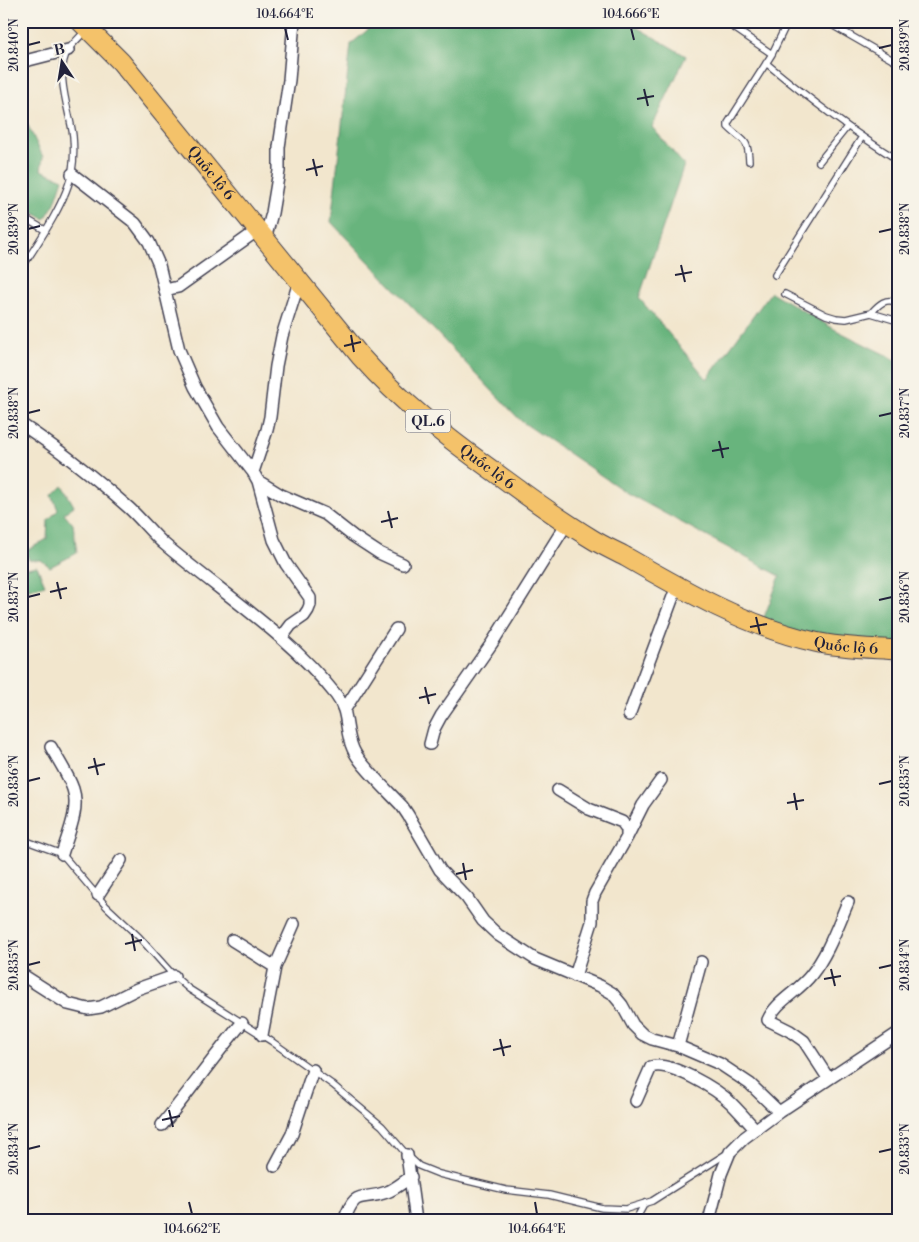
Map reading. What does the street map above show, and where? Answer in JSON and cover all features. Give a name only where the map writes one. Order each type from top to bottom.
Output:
[{"type":"highway","name":"Quốc lộ 6","points":[[90,24],[361,357],[418,414],[483,464],[567,523],[593,540],[677,586],[761,625],[797,637],[844,647],[898,650]]},
{"type":"street","points":[[165,290],[178,287],[261,234],[276,190],[279,171],[278,147],[289,80],[294,21]]},
{"type":"street","points":[[21,62],[68,50]]},
{"type":"street","points":[[72,174],[135,223],[149,242],[155,254],[179,350],[195,387],[218,428],[255,477],[281,495],[325,514],[379,553],[403,564]]},
{"type":"street","points":[[282,637],[291,625],[304,616],[310,605],[310,598],[286,564],[274,540],[255,477],[269,423],[276,366],[286,321],[299,282]]},
{"type":"street","points":[[21,424],[63,453],[130,509],[162,542],[282,637],[319,675],[337,696],[345,709],[349,738],[356,755],[408,815],[435,864],[467,898],[483,921],[498,935],[535,959],[612,993],[642,1034],[652,1039],[678,1046],[736,1073],[779,1112]]},
{"type":"street","points":[[430,744],[434,729],[442,716],[492,643],[567,523]]},
{"type":"street","points":[[629,715],[677,586]]},
{"type":"street","points":[[345,709],[396,628]]},
{"type":"street","points":[[51,747],[73,789],[75,808],[62,854]]},
{"type":"street","points":[[575,976],[592,922],[592,901],[595,893],[627,837],[642,805],[661,780]]},
{"type":"street","points":[[558,790],[588,809],[622,822],[627,829],[627,837]]},
{"type":"street","points":[[98,895],[121,860]]},
{"type":"street","points":[[828,1078],[804,1041],[790,1031],[768,1020],[774,1009],[810,977],[828,947],[848,902]]},
{"type":"street","points":[[262,1035],[278,956],[294,924]]},
{"type":"street","points":[[232,940],[275,967]]},
{"type":"street","points":[[678,1046],[701,962]]},
{"type":"street","points":[[21,974],[68,1004],[88,1009],[101,1008],[137,989],[174,976]]},
{"type":"street","points":[[162,1125],[242,1023]]},
{"type":"street","points":[[709,1221],[721,1174],[730,1152],[755,1129],[779,1112],[898,1033]]},
{"type":"street","points":[[636,1101],[651,1067],[664,1066],[680,1072],[716,1091],[731,1102],[755,1129]]},
{"type":"street","points":[[275,1166],[292,1134],[312,1070]]},
{"type":"street","points":[[407,1155],[416,1221]]},
{"type":"street","points":[[344,1221],[350,1205],[355,1199],[386,1192],[411,1177]]},
{"type":"lane","points":[[724,21],[772,54]]},
{"type":"lane","points":[[749,161],[748,148],[745,141],[728,127],[728,123],[772,54],[788,21]]},
{"type":"lane","points":[[825,21],[898,63]]},
{"type":"lane","points":[[21,269],[56,211],[72,174],[74,162],[73,136],[63,75],[63,64],[68,50],[90,24]]},
{"type":"lane","points":[[766,63],[804,95],[847,127],[898,160]]},
{"type":"lane","points":[[819,162],[847,127]]},
{"type":"lane","points":[[775,275],[862,137]]},
{"type":"lane","points":[[21,216],[45,230]]},
{"type":"lane","points":[[785,294],[836,318],[846,319],[871,313],[883,301],[892,300],[898,303]]},
{"type":"lane","points":[[871,313],[898,322]]},
{"type":"lane","points":[[21,839],[62,854],[174,976],[312,1070],[382,1126],[419,1166],[439,1174],[506,1190],[549,1194],[602,1208],[626,1208],[652,1201],[730,1152]]},
{"type":"lane","points":[[634,1221],[645,1203]]},
{"type":"green space","points":[[378,21],[626,21],[686,56],[652,127],[684,165],[639,298],[707,379],[771,292],[836,330],[898,361],[898,653],[761,625],[780,576],[627,493],[521,421],[331,222],[351,44]]},
{"type":"green space","points":[[24,117],[43,157],[41,170],[63,179],[55,203],[45,219],[21,206],[21,119]]},
{"type":"green space","points":[[62,485],[74,506],[64,513],[73,524],[77,553],[50,567],[41,560],[29,560],[26,551],[47,539],[48,520],[58,510],[52,495]]},
{"type":"green space","points":[[37,566],[45,585],[21,591],[21,569]]}]
